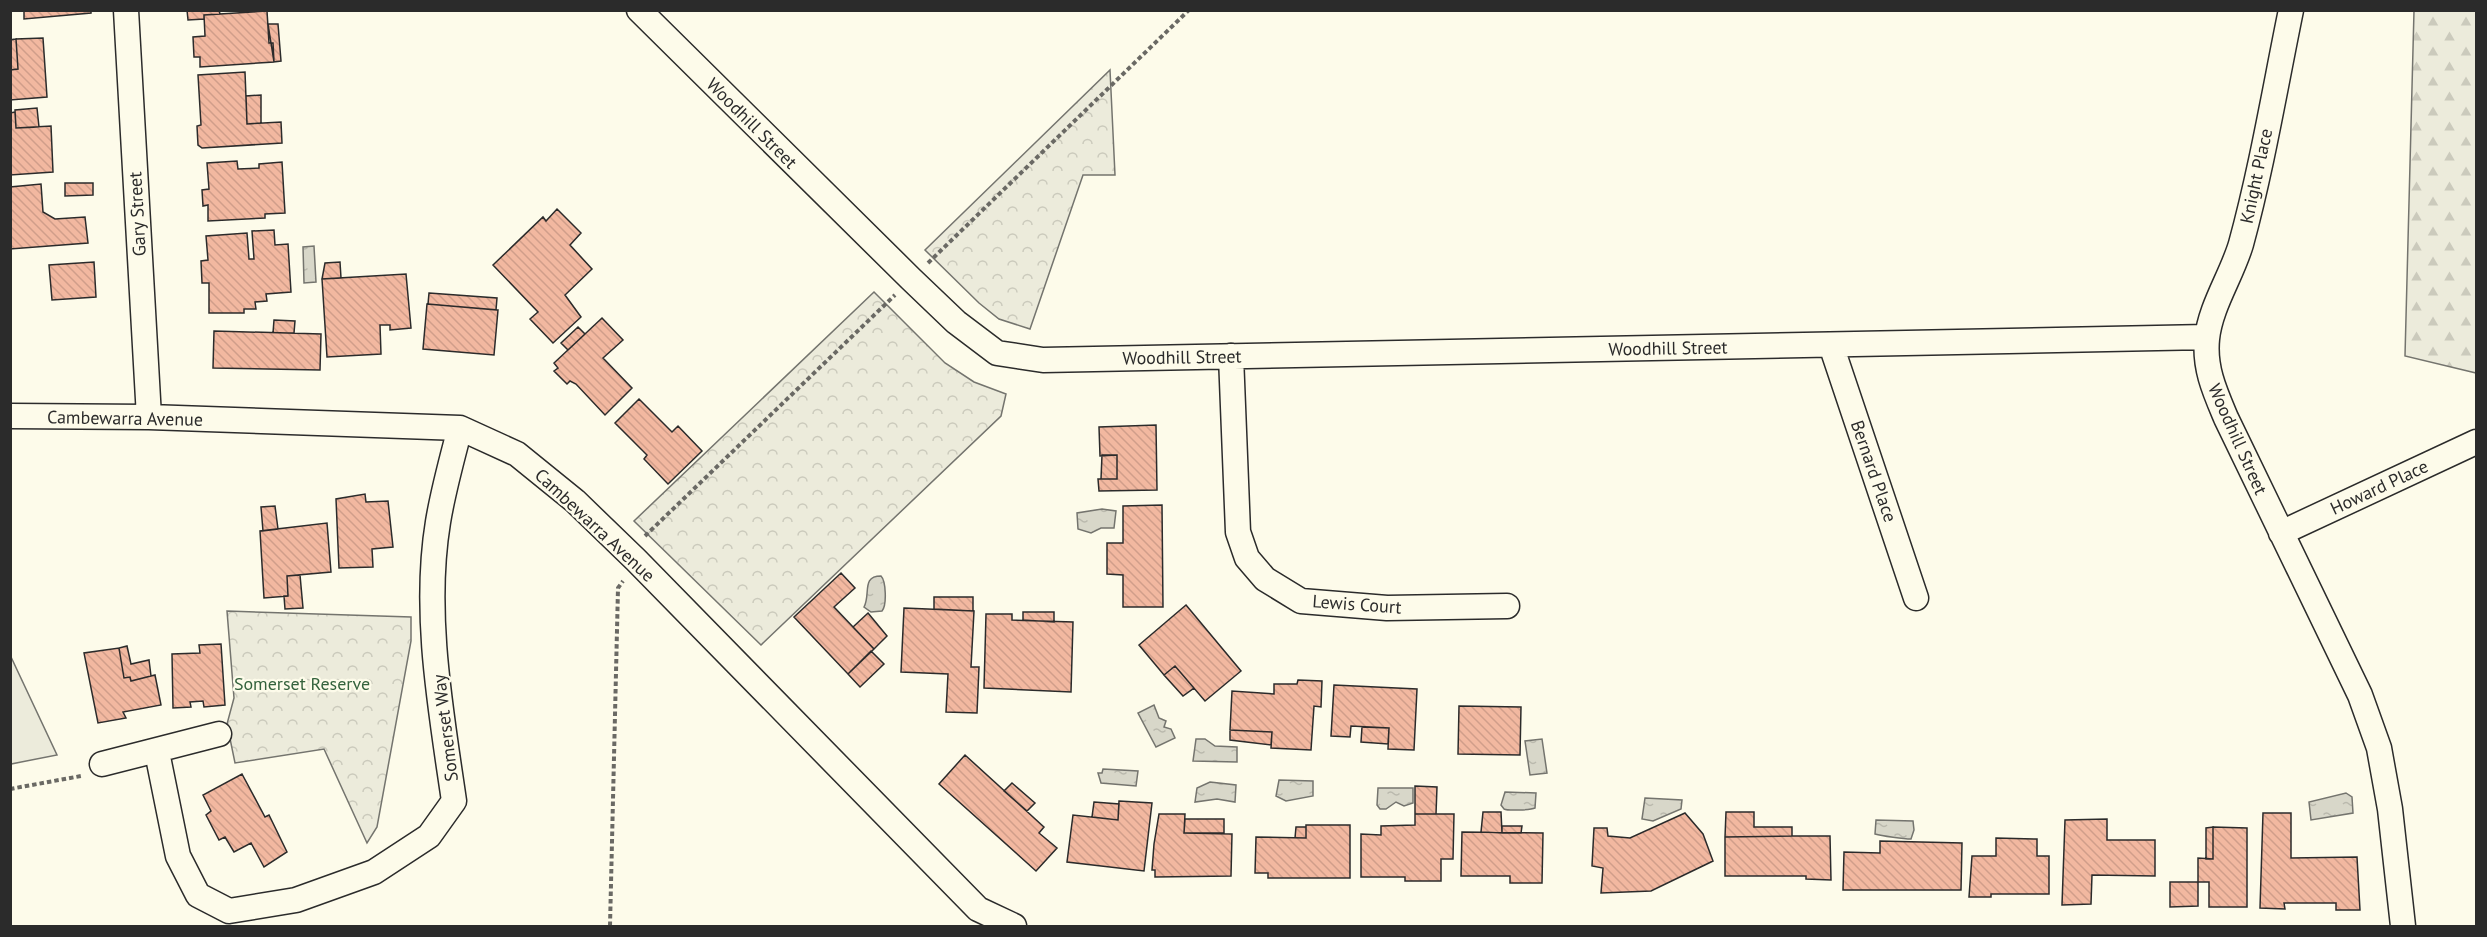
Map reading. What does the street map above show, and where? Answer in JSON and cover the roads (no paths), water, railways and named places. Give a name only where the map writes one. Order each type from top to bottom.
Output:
[{"type":"street","name":"Gary Street","points":[[126,10],[149,417]]},
{"type":"street","name":"Woodhill Street","points":[[639,10],[918,286],[956,322],[997,353],[1043,360],[2207,337],[2206,359],[2211,384],[2360,696],[2379,748],[2391,820],[2403,927]]},
{"type":"street","name":"Knight Place","points":[[2207,337],[2240,248],[2252,204],[2291,10]]},
{"type":"street","name":"Bernard Place","points":[[1831,345],[1917,598]]},
{"type":"street","name":"Lewis Court","points":[[1231,356],[1238,532],[1247,558],[1265,579],[1301,601],[1387,608],[1507,606]]},
{"type":"street","name":"Cambewarra Avenue","points":[[10,416],[149,417],[460,428],[517,454],[575,501],[636,560],[978,909],[1014,927]]},
{"type":"street","name":"Somerset Way","points":[[157,752],[178,855],[198,895],[229,911],[296,900],[374,872],[429,836],[454,801],[435,638],[433,592],[438,523],[460,428]]},
{"type":"street","name":"Howard Place","points":[[2281,533],[2476,442]]},
{"type":"street","points":[[102,764],[157,752],[219,734]]},
{"type":"water","points":[[314,246],[316,282],[304,283],[303,247]]},
{"type":"water","points":[[1102,509],[1116,511],[1114,528],[1101,528],[1091,533],[1078,529],[1077,513]]},
{"type":"water","points":[[881,576],[885,588],[884,608],[882,611],[871,612],[864,607],[869,582]]},
{"type":"water","points":[[1154,705],[1159,718],[1166,721],[1164,727],[1171,729],[1175,738],[1156,747],[1138,713]]},
{"type":"water","points":[[1196,739],[1205,739],[1215,746],[1237,747],[1237,762],[1193,761]]},
{"type":"water","points":[[1542,739],[1547,773],[1530,775],[1525,741]]},
{"type":"water","points":[[1103,769],[1138,771],[1136,786],[1101,783],[1098,773],[1102,773]]},
{"type":"water","points":[[1279,780],[1313,781],[1313,796],[1286,801],[1276,796]]},
{"type":"water","points":[[1210,782],[1236,785],[1235,802],[1217,799],[1195,802],[1197,788]]},
{"type":"water","points":[[1378,788],[1413,788],[1413,803],[1404,806],[1396,802],[1386,809],[1380,809],[1377,805]]},
{"type":"water","points":[[1505,792],[1536,793],[1535,808],[1504,809],[1501,805]]},
{"type":"water","points":[[2346,793],[2352,797],[2353,813],[2311,820],[2309,802]]},
{"type":"water","points":[[1645,798],[1682,800],[1681,809],[1653,821],[1642,819]]},
{"type":"water","points":[[1876,820],[1913,821],[1914,830],[1911,839],[1875,834]]},
{"type":"park label","name":"Somerset Reserve","points":[[302,683]]}]
